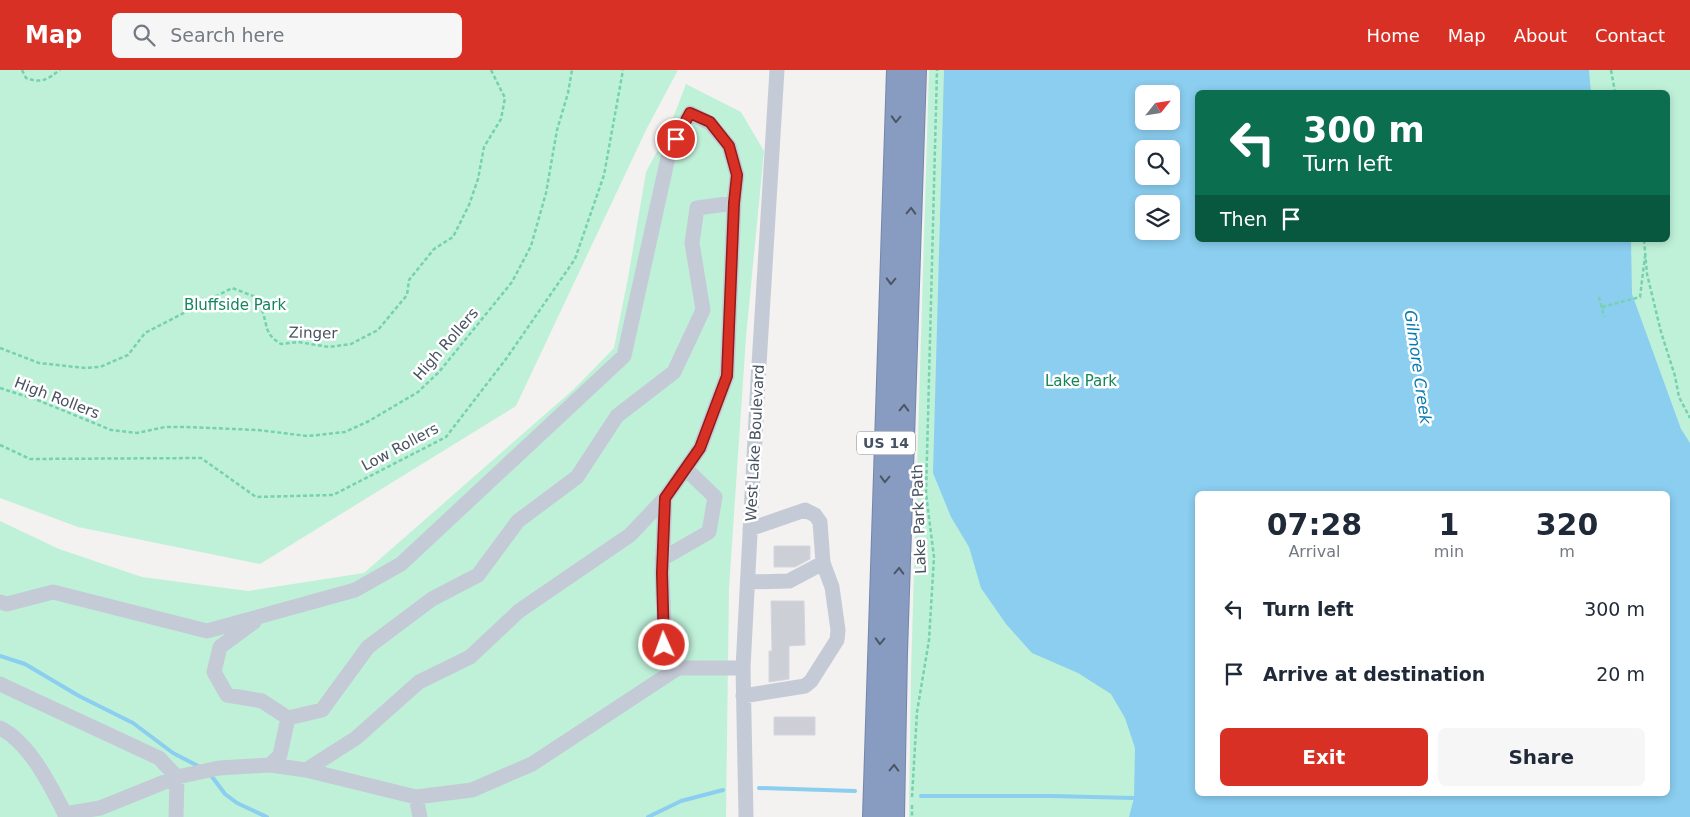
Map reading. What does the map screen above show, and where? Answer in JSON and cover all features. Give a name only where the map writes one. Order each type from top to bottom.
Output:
[{"type":"highway","name":"US 14","points":[[874,817],[898,70]]},
{"type":"highway","name":"US 14","points":[[893,817],[896,653],[915,70]]},
{"type":"street","name":"West Lake Boulevard","points":[[746,817],[744,668],[750,529],[777,70]]},
{"type":"street","points":[[0,602],[8,604],[53,592],[207,632],[355,590],[401,564],[624,356],[669,152],[690,113],[710,122],[729,146],[737,175],[734,203],[727,376],[700,448],[665,498],[630,535],[519,610],[470,657],[419,682],[356,738],[306,770]]},
{"type":"street","points":[[261,616],[220,647],[214,672],[227,695],[262,701],[288,718],[322,710],[368,646],[432,599],[478,575],[518,522],[577,477],[617,416],[674,372],[703,310],[692,243],[697,208],[734,203]]},
{"type":"street","points":[[662,559],[710,532],[715,497],[686,469]]},
{"type":"street","points":[[665,498],[662,559],[664,645],[678,668]]},
{"type":"street","points":[[743,696],[806,686],[837,640],[838,630],[832,587],[823,563],[820,522],[815,515],[805,510],[750,529]]},
{"type":"street","points":[[748,582],[790,581],[823,563]]},
{"type":"street","points":[[0,728],[6,731],[29,753],[48,781],[65,815],[100,808],[181,776],[219,768],[270,765],[306,770],[416,797],[472,790],[532,764],[678,668],[744,668]]},
{"type":"street","points":[[0,684],[159,758],[181,776]]},
{"type":"street","points":[[270,765],[280,755],[288,718]]},
{"type":"street","points":[[176,817],[181,776]]},
{"type":"street","points":[[416,797],[420,817]]},
{"type":"path","points":[[22,70],[26,78],[37,82],[46,79],[60,70]]},
{"type":"path","name":"Zinger","points":[[0,348],[39,363],[85,368],[100,367],[128,355],[145,333],[232,288],[256,297],[271,338],[281,344],[298,342],[329,347],[351,344],[378,330],[408,295],[409,280],[434,250],[453,236],[469,205],[478,179],[484,147],[501,119],[505,98],[491,70]]},
{"type":"path","name":"High Rollers","points":[[0,388],[40,401],[111,430],[137,433],[165,427],[187,427],[257,430],[308,436],[345,432],[369,421],[418,392],[439,372],[512,282],[531,246],[541,211],[557,130],[568,93],[572,70]]},
{"type":"path","name":"Low Rollers","points":[[0,445],[30,459],[201,458],[256,497],[332,495],[446,437],[506,359],[575,259],[604,174],[623,70]]},
{"type":"path","name":"Lake Park Path","points":[[912,817],[917,712],[928,640],[934,557],[926,494],[937,70]]},
{"type":"path","points":[[1611,70],[1615,90]]},
{"type":"path","points":[[1644,242],[1647,274],[1661,332],[1675,376],[1679,397],[1690,418]]},
{"type":"path","points":[[1602,307],[1640,297],[1645,251]]},
{"type":"path","points":[[1599,297],[1604,317]]},
{"type":"green space","name":"Bluffside Park","points":[[0,70],[678,70],[647,128],[516,406],[260,564],[78,527],[0,498]]},
{"type":"green space","name":"Lake Park","points":[[929,70],[1690,70],[1690,817],[909,817],[911,672]]},
{"type":"green space","points":[[686,84],[741,112],[764,151],[746,337],[729,588],[726,817],[0,817],[0,521],[59,549],[142,577],[248,591],[364,573],[574,389],[614,348],[646,172],[668,131]]},
{"type":"water","name":"Lake Park","points":[[944,70],[1589,70],[1591,90],[1195,90],[1195,242],[1631,242],[1632,294],[1681,429],[1690,443],[1690,817],[1129,817],[1134,798],[1135,748],[1125,718],[1111,694],[1078,673],[1032,653],[1006,624],[981,588],[969,547],[951,517],[933,473]]},
{"type":"building","points":[[774,546],[810,546],[810,559],[795,567],[774,567]]},
{"type":"building","points":[[771,601],[804,601],[805,645],[789,646],[789,679],[769,682],[769,651],[772,651]]},
{"type":"building","points":[[774,717],[815,717],[815,735],[774,735]]},
{"type":"waterway","points":[[0,656],[25,664],[79,696],[133,723],[173,753],[200,767]]},
{"type":"waterway","points":[[210,774],[225,794],[237,803],[267,817]]},
{"type":"waterway","points":[[759,788],[855,791]]},
{"type":"waterway","points":[[648,817],[681,801],[723,790]]},
{"type":"waterway","points":[[921,796],[1134,798]]},
{"type":"route","points":[[664,645],[662,573],[665,498],[700,448],[727,376],[734,203],[737,175],[729,146],[710,122],[690,113],[676,139]]},
{"type":"water label","name":"Gilmore Creek","points":[[1418,367]]}]
